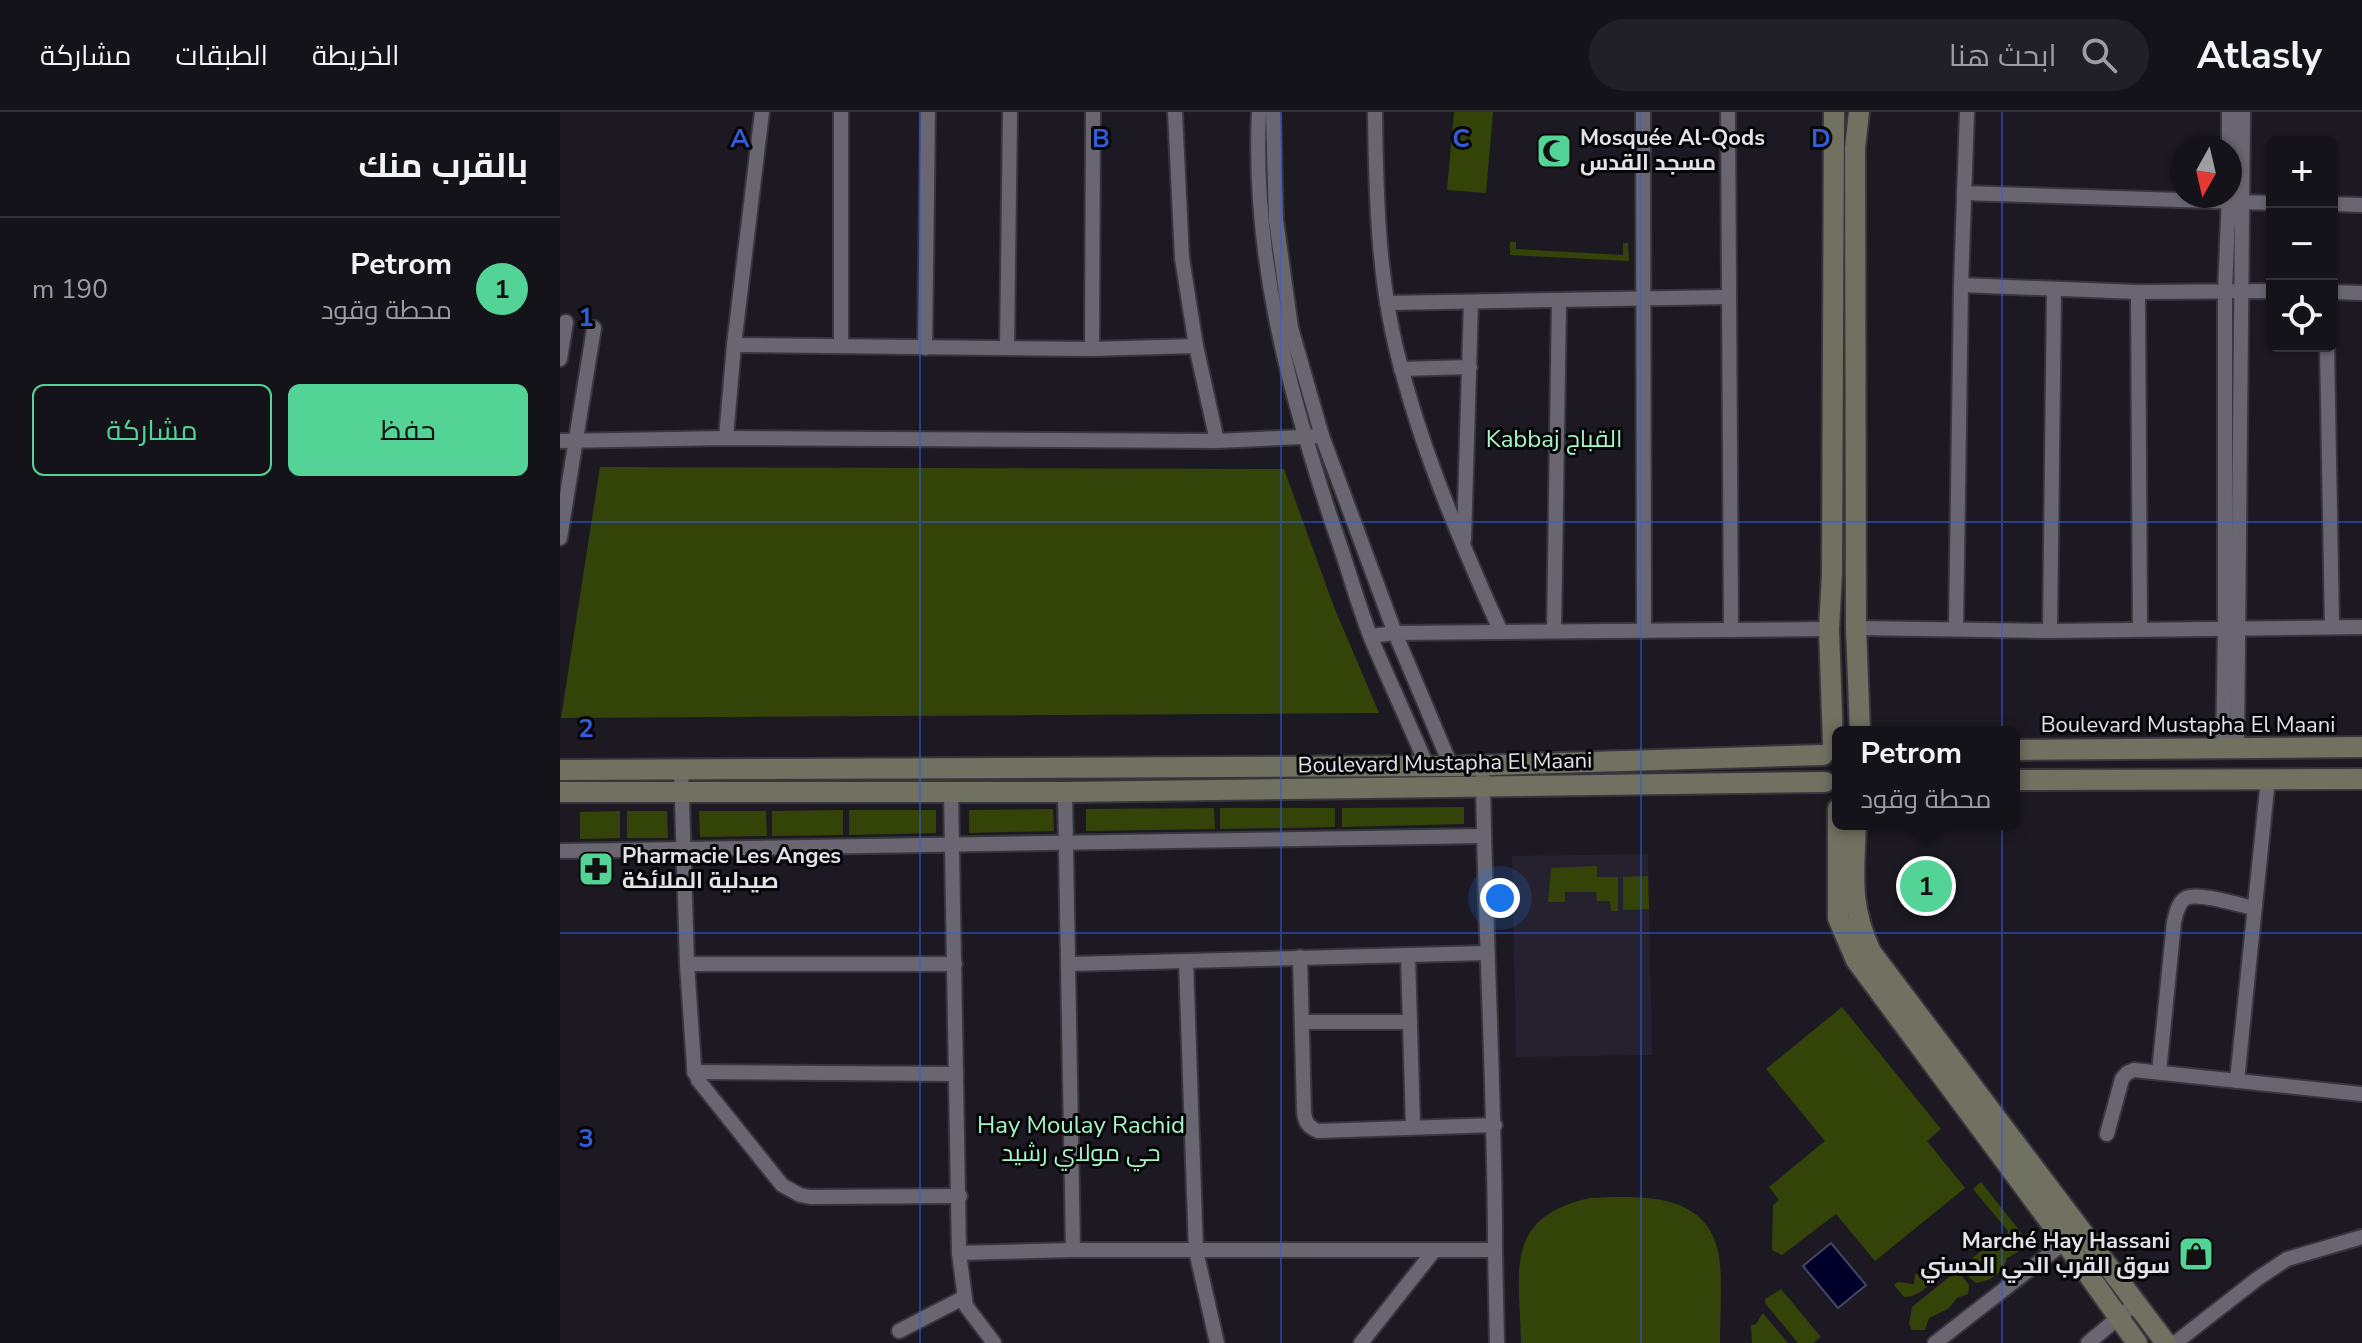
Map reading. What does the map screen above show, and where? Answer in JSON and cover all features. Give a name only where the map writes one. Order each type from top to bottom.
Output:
[{"type":"street","points":[[726,438],[762,112]]},
{"type":"street","points":[[841,112],[841,345]]},
{"type":"street","points":[[925,348],[928,112]]},
{"type":"street","points":[[1007,348],[1010,112]]},
{"type":"street","points":[[1092,349],[1093,112]]},
{"type":"street","points":[[1175,112],[1182,258],[1196,346],[1217,441]]},
{"type":"street","points":[[1259,112],[1260,220],[1277,331],[1304,437],[1371,636],[1427,766]]},
{"type":"street","points":[[1273,112],[1276,220],[1291,328],[1322,436],[1395,633],[1451,766]]},
{"type":"street","points":[[1375,112],[1376,209],[1387,303],[1401,369],[1429,458],[1501,632]]},
{"type":"street","points":[[1643,112],[1644,631]]},
{"type":"street","points":[[1728,112],[1731,630]]},
{"type":"street","points":[[1831,787],[1820,768],[1831,747],[1829,630],[1832,574],[1834,112]]},
{"type":"street","points":[[1859,112],[1855,148],[1856,629],[1860,726]]},
{"type":"street","points":[[1956,628],[1967,112]]},
{"type":"street","points":[[2229,112],[2229,136]]},
{"type":"street","points":[[2240,136],[2243,112]]},
{"type":"street","points":[[1964,193],[2170,198]]},
{"type":"street","points":[[2242,201],[2266,203]]},
{"type":"street","points":[[2338,204],[2362,205]]},
{"type":"street","points":[[2230,748],[2233,208]]},
{"type":"street","points":[[1961,285],[2138,292],[2266,291]]},
{"type":"street","points":[[2050,631],[2054,289]]},
{"type":"street","points":[[2138,292],[2140,629]]},
{"type":"street","points":[[2338,292],[2362,293]]},
{"type":"street","points":[[1387,303],[1728,297]]},
{"type":"street","points":[[1554,631],[1559,301]]},
{"type":"street","points":[[1464,548],[1471,302]]},
{"type":"street","points":[[560,359],[566,322]]},
{"type":"street","points":[[560,538],[567,441],[594,328]]},
{"type":"street","points":[[734,345],[1092,349],[1196,346]]},
{"type":"street","points":[[2327,352],[2332,627]]},
{"type":"street","points":[[1401,369],[1470,367]]},
{"type":"street","points":[[567,441],[726,438],[1217,441],[1322,436]]},
{"type":"street","points":[[1371,636],[1554,631],[1956,628],[2050,631],[2362,627]]},
{"type":"street","name":"Boulevard Mustapha El Maani","points":[[560,792],[1065,792],[1484,775],[1831,747]]},
{"type":"street","name":"Boulevard Mustapha El Maani","points":[[2020,750],[2362,747]]},
{"type":"street","points":[[1651,761],[1652,785]]},
{"type":"street","name":"Boulevard Mustapha El Maani","points":[[560,770],[1451,766],[1484,775],[1652,785],[1831,787]]},
{"type":"street","points":[[681,768],[687,964],[694,1072],[698,1080],[782,1185],[791,1192],[810,1197],[960,1196]]},
{"type":"street","points":[[1484,775],[1486,953],[1495,1125],[1497,1343]]},
{"type":"street","points":[[2237,1081],[2268,779]]},
{"type":"street","points":[[2020,780],[2362,779]]},
{"type":"street","points":[[951,791],[959,1253],[966,1306],[994,1343]]},
{"type":"street","points":[[1065,792],[1073,1250]]},
{"type":"street","points":[[1838,830],[1838,918],[1856,960],[2073,1236],[2136,1303],[2166,1343]]},
{"type":"street","points":[[1856,830],[1856,915],[1871,952],[2073,1236],[2119,1319],[2137,1343]]},
{"type":"street","points":[[560,851],[1484,836]]},
{"type":"street","points":[[2159,1072],[2174,922],[2180,905],[2186,898],[2199,897],[2253,908]]},
{"type":"street","points":[[1070,964],[1486,953]]},
{"type":"street","points":[[1408,956],[1413,1127]]},
{"type":"street","points":[[1300,957],[1304,1112],[1312,1129],[1495,1125]]},
{"type":"street","points":[[1186,961],[1196,1251],[1217,1343]]},
{"type":"street","points":[[687,964],[955,964]]},
{"type":"street","points":[[1302,1022],[1410,1022]]},
{"type":"street","points":[[2107,1134],[2122,1079],[2134,1070],[2362,1094]]},
{"type":"street","points":[[694,1072],[956,1074]]},
{"type":"street","points":[[1946,1340],[2073,1236]]},
{"type":"street","points":[[2175,1343],[2287,1259],[2362,1237]]},
{"type":"street","points":[[959,1253],[1495,1250]]},
{"type":"street","points":[[1361,1343],[1433,1252]]},
{"type":"street","points":[[899,1331],[963,1298]]},
{"type":"street","points":[[2088,1343],[2136,1303]]},
{"type":"shaded area","points":[[1648,854],[1652,1055],[1516,1057],[1512,856]]},
{"type":"green space","points":[[1454,112],[1493,112],[1486,193],[1447,190]]},
{"type":"green space","points":[[1510,242],[1516,242],[1516,249],[1623,255],[1623,243],[1628,243],[1629,261],[1510,255]]},
{"type":"green space","points":[[600,467],[1284,469],[1334,607],[1379,713],[561,718]]},
{"type":"green space","points":[[1464,807],[1464,824],[1342,827],[1342,808]]},
{"type":"green space","points":[[1214,808],[1215,829],[1086,831],[1086,809]]},
{"type":"green space","points":[[1220,808],[1335,808],[1335,827],[1220,829]]},
{"type":"green space","points":[[1053,809],[1054,831],[969,833],[969,810]]},
{"type":"green space","points":[[843,810],[843,835],[772,836],[772,811]]},
{"type":"green space","points":[[849,810],[936,810],[936,833],[849,835]]},
{"type":"green space","points":[[620,811],[620,838],[580,839],[580,812]]},
{"type":"green space","points":[[627,811],[667,811],[668,838],[627,838]]},
{"type":"green space","points":[[699,811],[766,811],[767,836],[700,837]]},
{"type":"green space","points":[[1597,866],[1597,877],[1618,877],[1618,911],[1611,911],[1610,901],[1597,901],[1596,892],[1565,892],[1565,902],[1548,902],[1551,868]]},
{"type":"green space","points":[[1648,876],[1649,909],[1623,910],[1623,877]]},
{"type":"green space","points":[[1842,1007],[1941,1129],[1927,1141],[1965,1188],[1875,1261],[1836,1214],[1782,1255],[1772,1250],[1773,1205],[1779,1200],[1769,1187],[1825,1141],[1766,1069]]},
{"type":"green space","points":[[1981,1182],[2026,1239],[2020,1244],[2018,1252],[2007,1258],[1996,1275],[1976,1283],[1965,1274],[1964,1265],[1981,1251],[2000,1243],[2008,1231],[1973,1189]]},
{"type":"green space","points":[[1628,1197],[1667,1201],[1699,1217],[1711,1231],[1720,1260],[1720,1343],[1521,1343],[1519,1271],[1529,1234],[1542,1219],[1562,1207],[1590,1198]]},
{"type":"green space","points":[[1927,1264],[1940,1265],[1935,1277],[1922,1291],[1904,1297],[1894,1285],[1898,1282],[1914,1284],[1915,1274],[1925,1275]]},
{"type":"green space","points":[[1954,1273],[1962,1276],[1969,1285],[1968,1294],[1929,1318],[1925,1330],[1912,1330],[1909,1324],[1912,1307]]},
{"type":"green space","points":[[1781,1289],[1821,1337],[1813,1343],[1798,1343],[1765,1303],[1765,1299]]},
{"type":"green space","points":[[1763,1313],[1788,1343],[1752,1343],[1751,1325],[1756,1324]]},
{"type":"water","points":[[1831,1243],[1866,1285],[1838,1308],[1803,1266]]},
{"type":"place","name":"Mosquée Al-Qods مسجد القدس","points":[[1554,151]]},
{"type":"place","name":"Pharmacie Les Anges صيدلية الملائكة","points":[[596,869]]},
{"type":"place","name":"Petrom","points":[[1926,886]]},
{"type":"place","name":"Marché Hay Hassani سوق القرب الحي الحسني","points":[[2196,1254]]},
{"type":"district","name":"Kabbaj القباج","points":[[1554,439]]},
{"type":"district","name":"Hay Moulay Rachid حي مولاي رشيد","points":[[1081,1139]]}]
